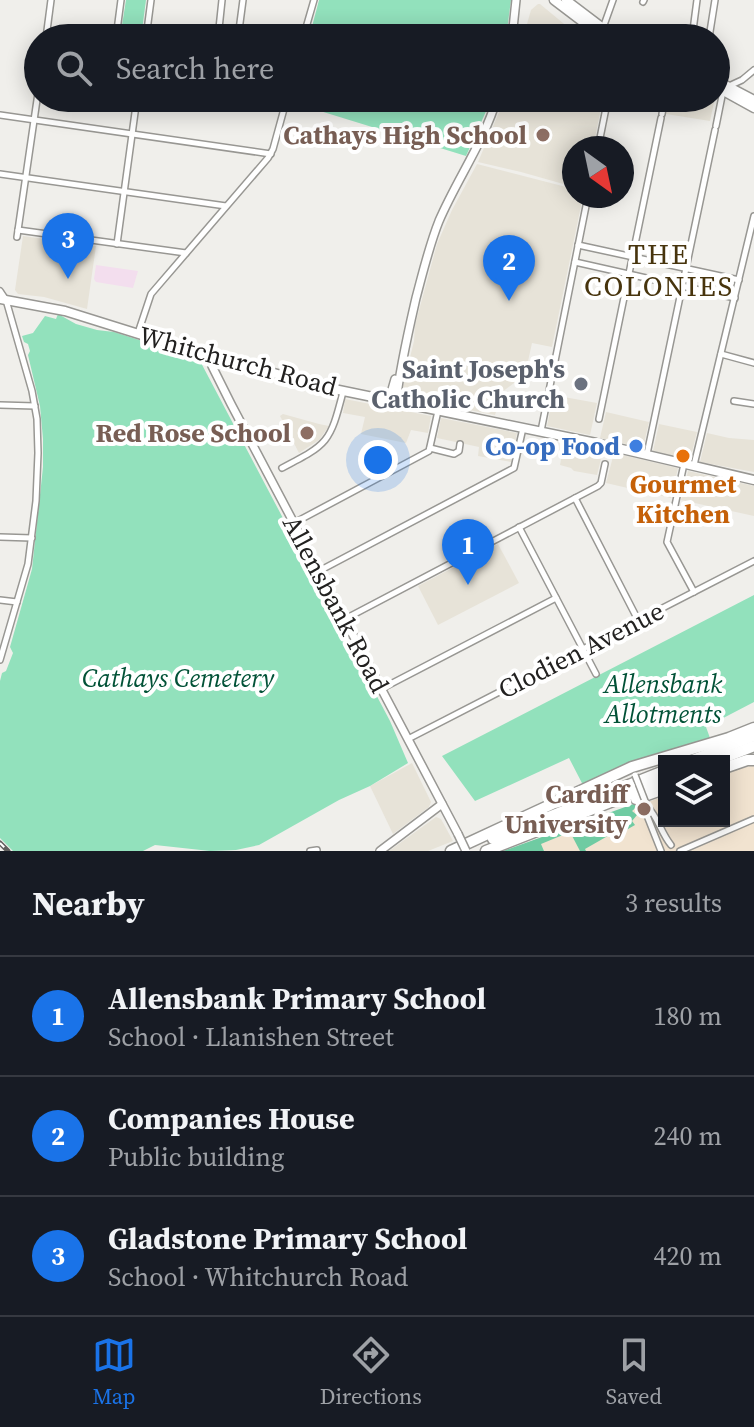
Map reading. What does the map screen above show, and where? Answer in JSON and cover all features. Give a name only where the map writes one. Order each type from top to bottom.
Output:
[{"type":"highway","points":[[451,851],[634,771],[754,728]]},
{"type":"highway","points":[[705,755],[754,736]]},
{"type":"highway","points":[[730,755],[754,746]]},
{"type":"highway","points":[[730,766],[754,760]]},
{"type":"highway","points":[[464,851],[658,773]]},
{"type":"highway","points":[[486,851],[658,783]]},
{"type":"highway","points":[[557,823],[575,820],[658,791]]},
{"type":"main road","points":[[554,0],[589,24]]},
{"type":"main road","points":[[566,0],[592,24]]},
{"type":"main road","points":[[730,90],[754,100]]},
{"type":"main road","points":[[730,93],[754,108]]},
{"type":"main road","name":"Whitchurch Road","points":[[3,300],[65,311],[343,391],[523,427],[754,480]]},
{"type":"street","points":[[48,24],[51,0]]},
{"type":"street","points":[[118,24],[121,0]]},
{"type":"street","points":[[148,24],[151,0]]},
{"type":"street","points":[[219,24],[222,0]]},
{"type":"street","points":[[240,24],[243,0]]},
{"type":"street","points":[[307,24],[314,0]]},
{"type":"street","points":[[694,24],[697,0]]},
{"type":"street","points":[[711,24],[715,0]]},
{"type":"street","points":[[606,24],[613,1]]},
{"type":"street","points":[[514,24],[518,3]]},
{"type":"street","points":[[730,85],[754,70]]},
{"type":"street","points":[[741,92],[742,80]]},
{"type":"street","points":[[35,112],[18,234],[186,253]]},
{"type":"street","points":[[117,244],[135,112]]},
{"type":"street","points":[[138,334],[150,297],[271,154],[283,112]]},
{"type":"street","points":[[392,401],[394,382],[400,370],[432,239],[492,112]]},
{"type":"street","points":[[600,136],[605,112]]},
{"type":"street","points":[[599,419],[662,112]]},
{"type":"street","points":[[647,455],[718,112]]},
{"type":"street","points":[[0,115],[271,154]]},
{"type":"street","points":[[0,174],[227,206]]},
{"type":"street","points":[[541,431],[586,208]]},
{"type":"street","points":[[694,592],[667,542],[721,354],[754,216]]},
{"type":"street","points":[[578,245],[739,280]]},
{"type":"street","points":[[575,262],[735,298]]},
{"type":"street","points":[[0,291],[29,376],[35,406],[38,453],[27,570],[0,660]]},
{"type":"street","points":[[721,354],[754,363]]},
{"type":"street","name":"Allensbank Road","points":[[213,356],[212,366],[458,834],[464,851]]},
{"type":"street","points":[[282,468],[314,451],[327,439],[334,426],[343,391]]},
{"type":"street","points":[[734,401],[754,404]]},
{"type":"street","points":[[0,405],[35,406]]},
{"type":"street","points":[[293,523],[429,451],[438,410]]},
{"type":"street","points":[[319,571],[514,468],[523,427]]},
{"type":"street","points":[[430,448],[454,454],[459,451],[460,444]]},
{"type":"street","points":[[345,619],[600,485],[605,464]]},
{"type":"street","points":[[575,498],[638,620]]},
{"type":"street","points":[[519,527],[596,674]]},
{"type":"street","points":[[0,537],[32,538]]},
{"type":"street","name":"Clodien Avenue","points":[[408,740],[754,561]]},
{"type":"street","points":[[381,689],[556,598]]},
{"type":"street","points":[[0,600],[17,602]]},
{"type":"street","points":[[634,771],[661,851],[666,845],[671,845]]},
{"type":"street","points":[[380,851],[442,804]]},
{"type":"street","points":[[647,806],[652,810],[661,831],[679,851],[754,819]]},
{"type":"street","points":[[310,851],[317,850]]},
{"type":"shaded area","points":[[540,4],[564,24],[527,24],[531,10]]},
{"type":"shaded area","name":"Cathays High School","points":[[499,112],[600,112],[595,136],[562,136],[562,184],[478,162]]},
{"type":"shaded area","points":[[666,112],[712,112],[710,121]]},
{"type":"shaded area","points":[[477,164],[562,186],[562,208],[581,208],[552,347],[532,343],[525,375],[502,392],[495,415],[409,398],[403,386],[415,325],[437,244]]},
{"type":"shaded area","points":[[23,236],[96,246],[87,309],[44,297],[18,294],[15,290]]},
{"type":"shaded area","points":[[96,265],[138,271],[133,288],[96,282]]},
{"type":"shaded area","points":[[553,395],[597,403],[590,435],[547,426]]},
{"type":"shaded area","points":[[345,399],[431,416],[428,433],[411,430],[406,443],[361,434],[365,417],[343,413]]},
{"type":"shaded area","points":[[606,412],[649,422],[643,448],[600,438]]},
{"type":"shaded area","name":"Red Rose School","points":[[283,414],[329,426],[319,440],[299,453],[280,416]]},
{"type":"shaded area","points":[[441,418],[517,433],[511,462],[478,456],[479,447],[437,438]]},
{"type":"shaded area","points":[[659,424],[697,432],[690,460],[653,451]]},
{"type":"shaded area","points":[[707,433],[754,440],[754,472],[700,462]]},
{"type":"shaded area","points":[[564,443],[603,451],[597,475],[560,465]]},
{"type":"shaded area","points":[[614,453],[678,468],[671,498],[606,483]]},
{"type":"shaded area","points":[[688,471],[754,486],[754,516],[681,500]]},
{"type":"shaded area","points":[[498,544],[519,583],[438,625],[418,586]]},
{"type":"shaded area","points":[[412,763],[431,802],[429,807],[393,834],[370,786]]},
{"type":"shaded area","name":"Cardiff University","points":[[754,765],[754,851],[544,851],[540,843],[658,798],[658,827],[730,827],[730,771]]},
{"type":"shaded area","points":[[436,817],[441,819],[453,841],[428,851],[389,851]]},
{"type":"green space","points":[[126,0],[146,0],[143,24],[122,24]]},
{"type":"green space","points":[[319,0],[511,0],[508,24],[313,24]]},
{"type":"green space","points":[[323,112],[486,112],[466,156]]},
{"type":"green space","name":"Cathays Cemetery","points":[[58,314],[76,324],[114,332],[199,359],[390,721],[408,763],[259,845],[236,850],[210,851],[155,845],[143,851],[13,851],[0,838],[0,681],[13,653],[10,647],[32,569],[43,467],[40,406],[28,355],[30,351],[22,336],[33,333],[45,316],[56,319]]},
{"type":"green space","name":"Allensbank Allotments","points":[[754,595],[754,702],[706,727],[710,738],[637,760],[583,785],[569,758],[475,801],[442,756]]},
{"type":"green space","points":[[639,802],[632,811],[637,815],[632,821],[635,825],[621,833],[613,833],[586,851],[580,851],[570,832],[541,844],[544,851],[503,851]]},
{"type":"railway","points":[[0,843],[8,851]]},
{"type":"place","name":"Cathays High School","points":[[543,135]]},
{"type":"place","name":"Gladstone Primary School","points":[[68,279]]},
{"type":"place","name":"Companies House","points":[[509,301]]},
{"type":"place","name":"Saint Joseph's Catholic Church","points":[[581,384]]},
{"type":"place","name":"Red Rose School","points":[[307,433]]},
{"type":"place","name":"Co-op Food","points":[[636,446]]},
{"type":"place","name":"Gourmet Kitchen","points":[[683,456]]},
{"type":"place","name":"Allensbank Primary School","points":[[468,585]]},
{"type":"place","name":"Cardiff University","points":[[644,809]]},
{"type":"district","name":"THE COLONIES","points":[[659,270]]}]
